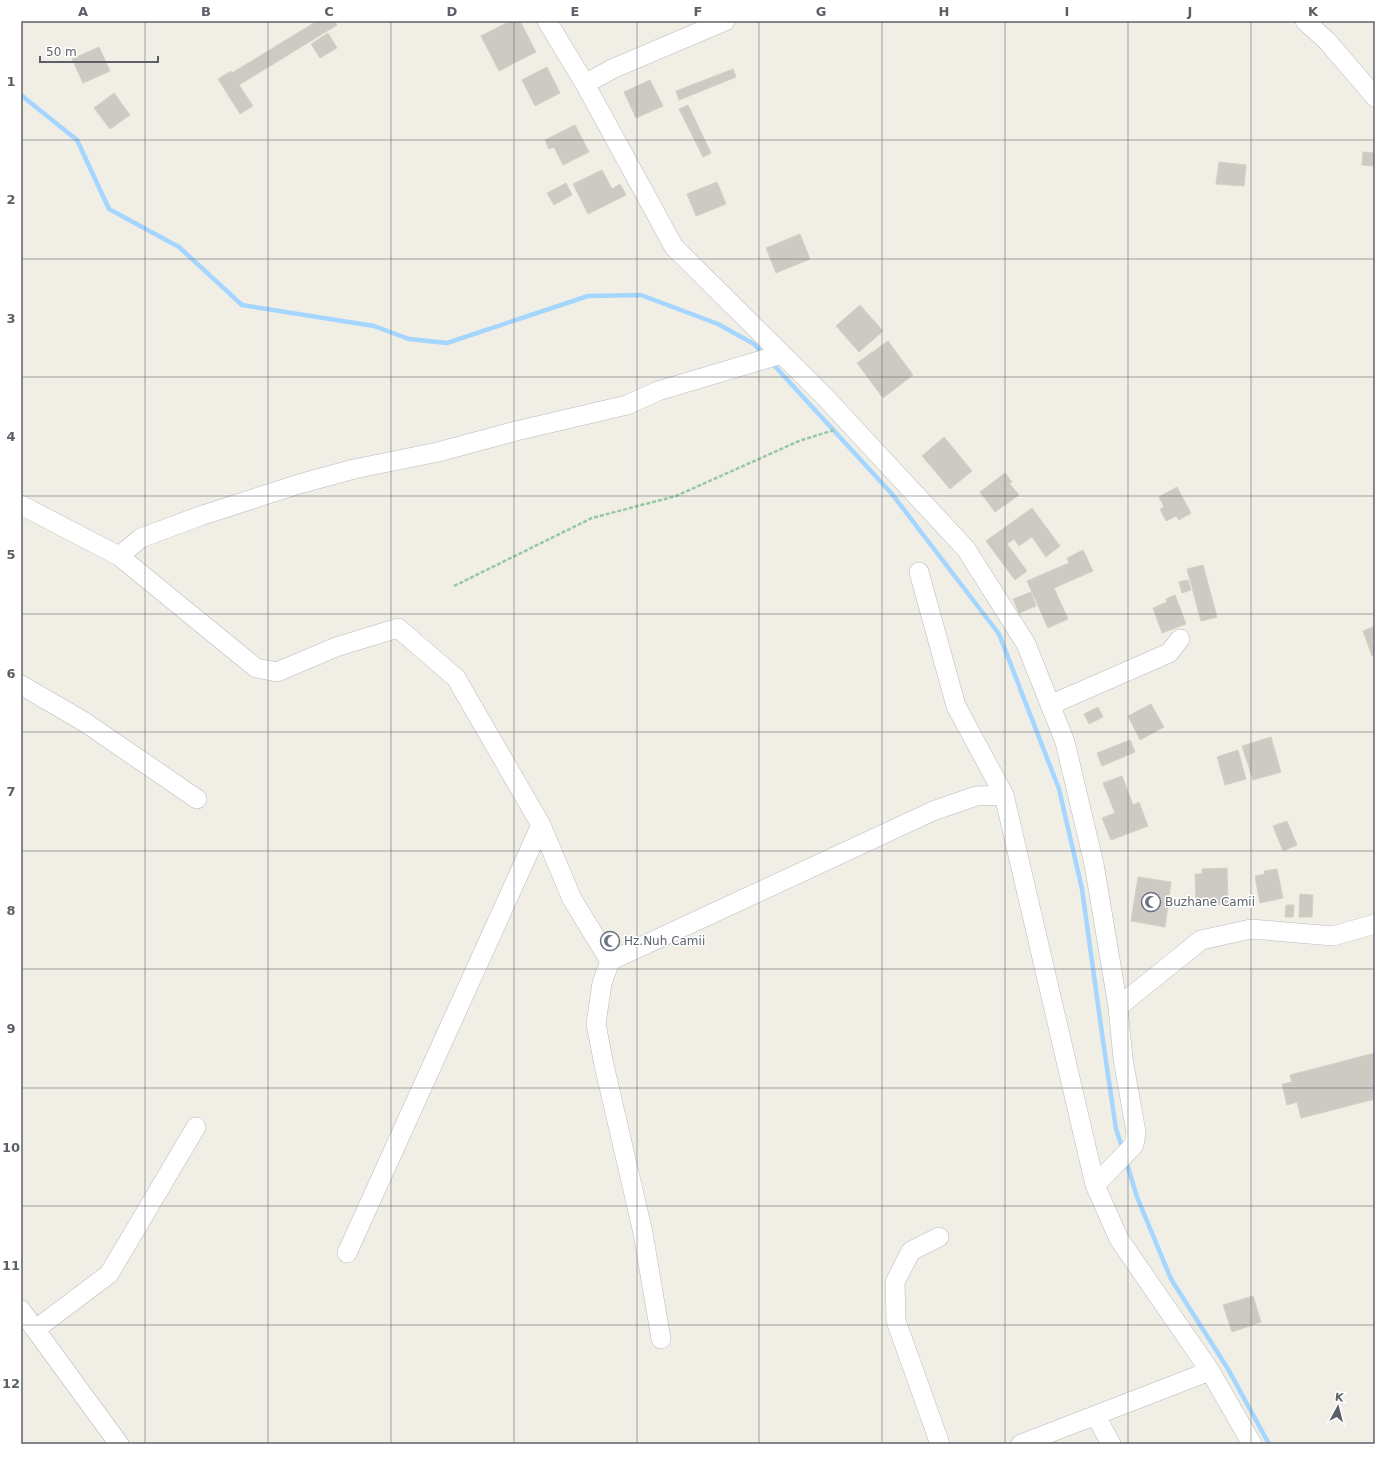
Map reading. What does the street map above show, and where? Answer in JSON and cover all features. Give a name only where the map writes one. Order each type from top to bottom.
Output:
[{"type":"street","points":[[547,21],[585,84],[674,247],[824,396],[966,549],[1026,644],[1065,742],[1094,864],[1118,1007],[1123,1059],[1136,1132],[1134,1145],[1095,1185]]},
{"type":"street","points":[[585,84],[612,70],[725,21]]},
{"type":"street","points":[[1305,21],[1327,41],[1375,98]]},
{"type":"street","points":[[119,556],[141,538],[200,516],[299,484],[354,469],[438,452],[516,431],[627,405],[658,391],[782,354]]},
{"type":"street","points":[[21,505],[119,556],[256,668],[277,672],[336,647],[398,628],[456,678],[541,825],[572,900],[610,962]]},
{"type":"street","points":[[919,572],[956,706],[1004,795],[1095,1185],[1119,1239],[1210,1371],[1252,1444]]},
{"type":"street","points":[[1050,704],[1169,653],[1180,639]]},
{"type":"street","points":[[21,686],[84,721],[197,799]]},
{"type":"street","points":[[660,1339],[643,1233],[596,1024],[602,983],[610,962],[933,811],[976,796],[1004,795]]},
{"type":"street","points":[[347,1253],[541,825]]},
{"type":"street","points":[[1118,1007],[1201,940],[1251,929],[1333,936],[1375,924]]},
{"type":"street","points":[[36,1329],[109,1274],[196,1127]]},
{"type":"street","points":[[939,1237],[911,1251],[895,1282],[896,1321],[940,1444]]},
{"type":"street","points":[[21,1310],[119,1444]]},
{"type":"street","points":[[1021,1444],[1210,1371]]},
{"type":"street","points":[[1096,1416],[1111,1444]]},
{"type":"path","points":[[454,586],[592,518],[676,496],[799,441],[840,427]]},
{"type":"building","points":[[317,21],[335,21],[337,25],[239,85],[253,106],[240,114],[218,79],[231,71],[232,73]]},
{"type":"building","points":[[510,21],[520,21],[536,52],[499,71],[481,36]]},
{"type":"building","points":[[328,33],[337,48],[320,58],[311,44]]},
{"type":"building","points":[[99,47],[110,71],[83,83],[72,59]]},
{"type":"building","points":[[547,67],[560,93],[535,106],[522,80]]},
{"type":"building","points":[[733,69],[736,77],[679,100],[676,91]]},
{"type":"building","points":[[650,80],[663,106],[636,118],[624,92]]},
{"type":"building","points":[[114,93],[130,115],[110,129],[94,108]]},
{"type":"building","points":[[688,105],[711,153],[703,157],[679,109]]},
{"type":"building","points":[[575,125],[589,152],[563,165],[554,147],[549,149],[545,140]]},
{"type":"building","points":[[1363,152],[1375,153],[1375,166],[1362,165]]},
{"type":"building","points":[[1219,162],[1246,165],[1244,186],[1216,184]]},
{"type":"building","points":[[602,170],[612,189],[620,184],[626,195],[588,214],[573,184]]},
{"type":"building","points":[[717,182],[726,204],[696,216],[687,194]]},
{"type":"building","points":[[566,183],[572,195],[554,205],[547,193]]},
{"type":"building","points":[[800,234],[810,259],[776,273],[766,248]]},
{"type":"building","points":[[860,305],[883,331],[859,352],[836,326]]},
{"type":"building","points":[[888,341],[913,375],[883,398],[857,363]]},
{"type":"building","points":[[944,437],[972,471],[950,489],[922,456]]},
{"type":"building","points":[[1005,473],[1012,482],[1009,483],[1019,495],[995,512],[980,492]]},
{"type":"building","points":[[1177,487],[1191,513],[1179,520],[1176,516],[1166,521],[1160,509],[1164,507],[1159,497]]},
{"type":"building","points":[[1032,508],[1060,546],[1046,557],[1032,537],[1019,546],[1014,539],[1007,544],[1027,571],[1015,580],[986,541]]},
{"type":"building","points":[[1083,550],[1093,571],[1054,588],[1068,619],[1048,628],[1027,581],[1069,563],[1067,558]]},
{"type":"building","points":[[1203,565],[1217,617],[1201,621],[1187,569]]},
{"type":"building","points":[[1188,580],[1191,590],[1182,593],[1179,582]]},
{"type":"building","points":[[1031,592],[1036,606],[1019,613],[1013,599]]},
{"type":"building","points":[[1175,595],[1186,624],[1162,633],[1153,608],[1167,602],[1166,599]]},
{"type":"building","points":[[1375,626],[1375,655],[1372,656],[1363,631]]},
{"type":"building","points":[[1151,704],[1164,727],[1140,740],[1128,716]]},
{"type":"building","points":[[1098,707],[1103,717],[1089,724],[1084,714]]},
{"type":"building","points":[[1271,737],[1281,772],[1253,780],[1242,746]]},
{"type":"building","points":[[1130,740],[1135,752],[1102,766],[1097,753]]},
{"type":"building","points":[[1238,750],[1246,779],[1225,785],[1217,757]]},
{"type":"building","points":[[1122,776],[1133,805],[1139,802],[1148,826],[1111,840],[1102,818],[1115,813],[1103,783]]},
{"type":"building","points":[[1287,821],[1297,845],[1283,851],[1273,826]]},
{"type":"building","points":[[1227,868],[1228,904],[1196,905],[1195,874],[1202,874],[1202,869]]},
{"type":"building","points":[[1277,869],[1283,898],[1260,903],[1255,876],[1265,874],[1264,871]]},
{"type":"building","name":"Buzhane Camii","points":[[1138,877],[1171,882],[1165,927],[1131,921]]},
{"type":"building","points":[[1300,894],[1313,895],[1312,917],[1299,917]]},
{"type":"building","points":[[1286,905],[1294,905],[1293,917],[1285,917]]},
{"type":"building","points":[[1375,1053],[1375,1099],[1301,1118],[1297,1102],[1287,1105],[1282,1084],[1292,1082],[1290,1075]]},
{"type":"building","points":[[1253,1296],[1261,1322],[1232,1332],[1223,1305]]},
{"type":"waterway","points":[[21,95],[77,140],[109,209],[179,247],[242,305],[374,326],[409,339],[447,343],[588,296],[641,295],[718,324],[754,344],[763,354]]},
{"type":"waterway","points":[[771,362],[892,494],[999,634],[1059,789],[1082,889],[1116,1129],[1123,1150]]},
{"type":"waterway","points":[[1126,1161],[1137,1197],[1171,1279],[1228,1369],[1269,1444]]},
{"type":"place","name":"Buzhane Camii","points":[[1151,902]]},
{"type":"place","name":"Hz.Nuh Camii","points":[[610,941]]}]
